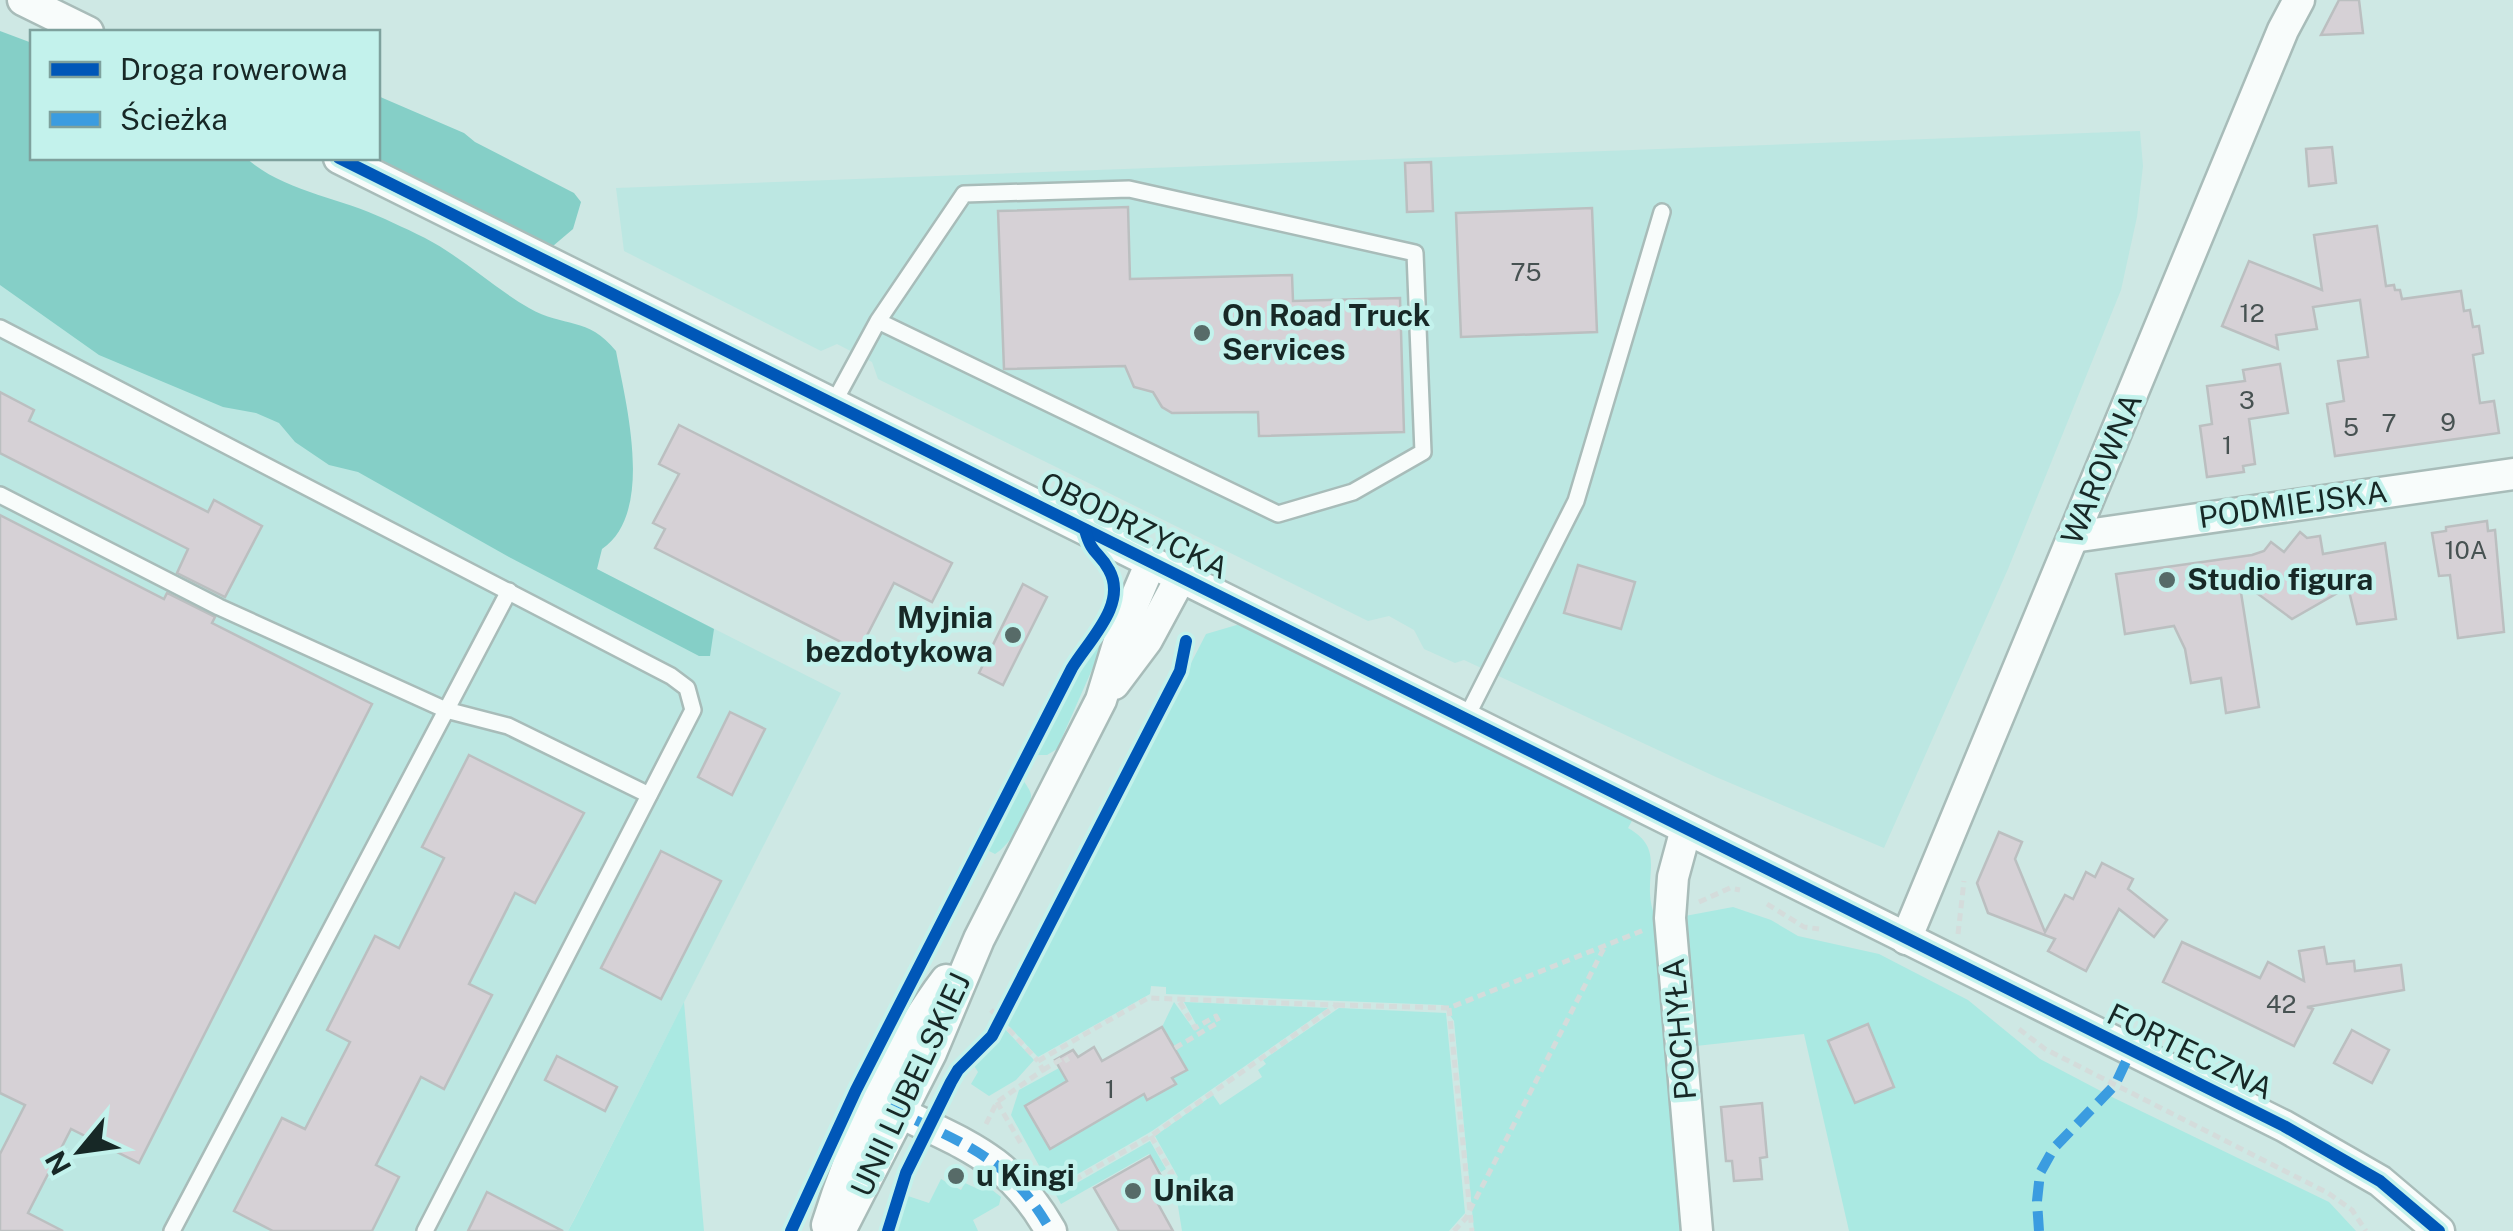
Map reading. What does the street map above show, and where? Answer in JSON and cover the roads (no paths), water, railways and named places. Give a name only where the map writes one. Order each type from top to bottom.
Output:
[{"type":"street","points":[[23,0],[84,30]]},
{"type":"street","name":"WAROWNA","points":[[1906,939],[2299,0]]},
{"type":"street","name":"OBODRZYCKA","points":[[343,160],[1906,939]]},
{"type":"street","name":"PODMIEJSKA","points":[[2074,537],[2513,474]]},
{"type":"street","name":"UNII LUBELSKIEJ","points":[[1102,700],[1122,628],[1152,562]]},
{"type":"street","name":"UNII LUBELSKIEJ","points":[[840,1231],[894,1110],[931,1052],[979,939],[1102,700],[1147,640],[1180,577]]},
{"type":"street","name":"POCHYŁA","points":[[1686,829],[1673,877],[1670,918],[1697,1231]]},
{"type":"street","name":"UNII LUBELSKIEJ","points":[[825,1231],[847,1162],[900,1057],[942,984],[979,939]]},
{"type":"street","name":"FORTECZNA","points":[[1906,939],[2332,1152],[2380,1181],[2440,1231]]},
{"type":"street","points":[[894,1110],[973,1149],[1009,1173],[1035,1203],[1051,1231]]},
{"type":"lane","points":[[833,404],[878,321],[964,194],[1129,189],[1415,253],[1422,452],[1352,492],[1278,514],[878,321]]},
{"type":"lane","points":[[1465,720],[1576,500],[1662,212]]},
{"type":"lane","points":[[0,328],[672,676],[687,688],[693,710],[425,1231]]},
{"type":"lane","points":[[0,495],[219,606],[446,710],[508,726],[649,794]]},
{"type":"lane","points":[[172,1231],[509,591]]},
{"type":"place","name":"On Road Truck Services","points":[[1202,333]]},
{"type":"place","name":"Studio figura","points":[[2167,580]]},
{"type":"place","name":"Myjnia bezdotykowa","points":[[1013,635]]},
{"type":"place","name":"u Kingi","points":[[956,1176]]},
{"type":"place","name":"Unika","points":[[1133,1191]]}]
